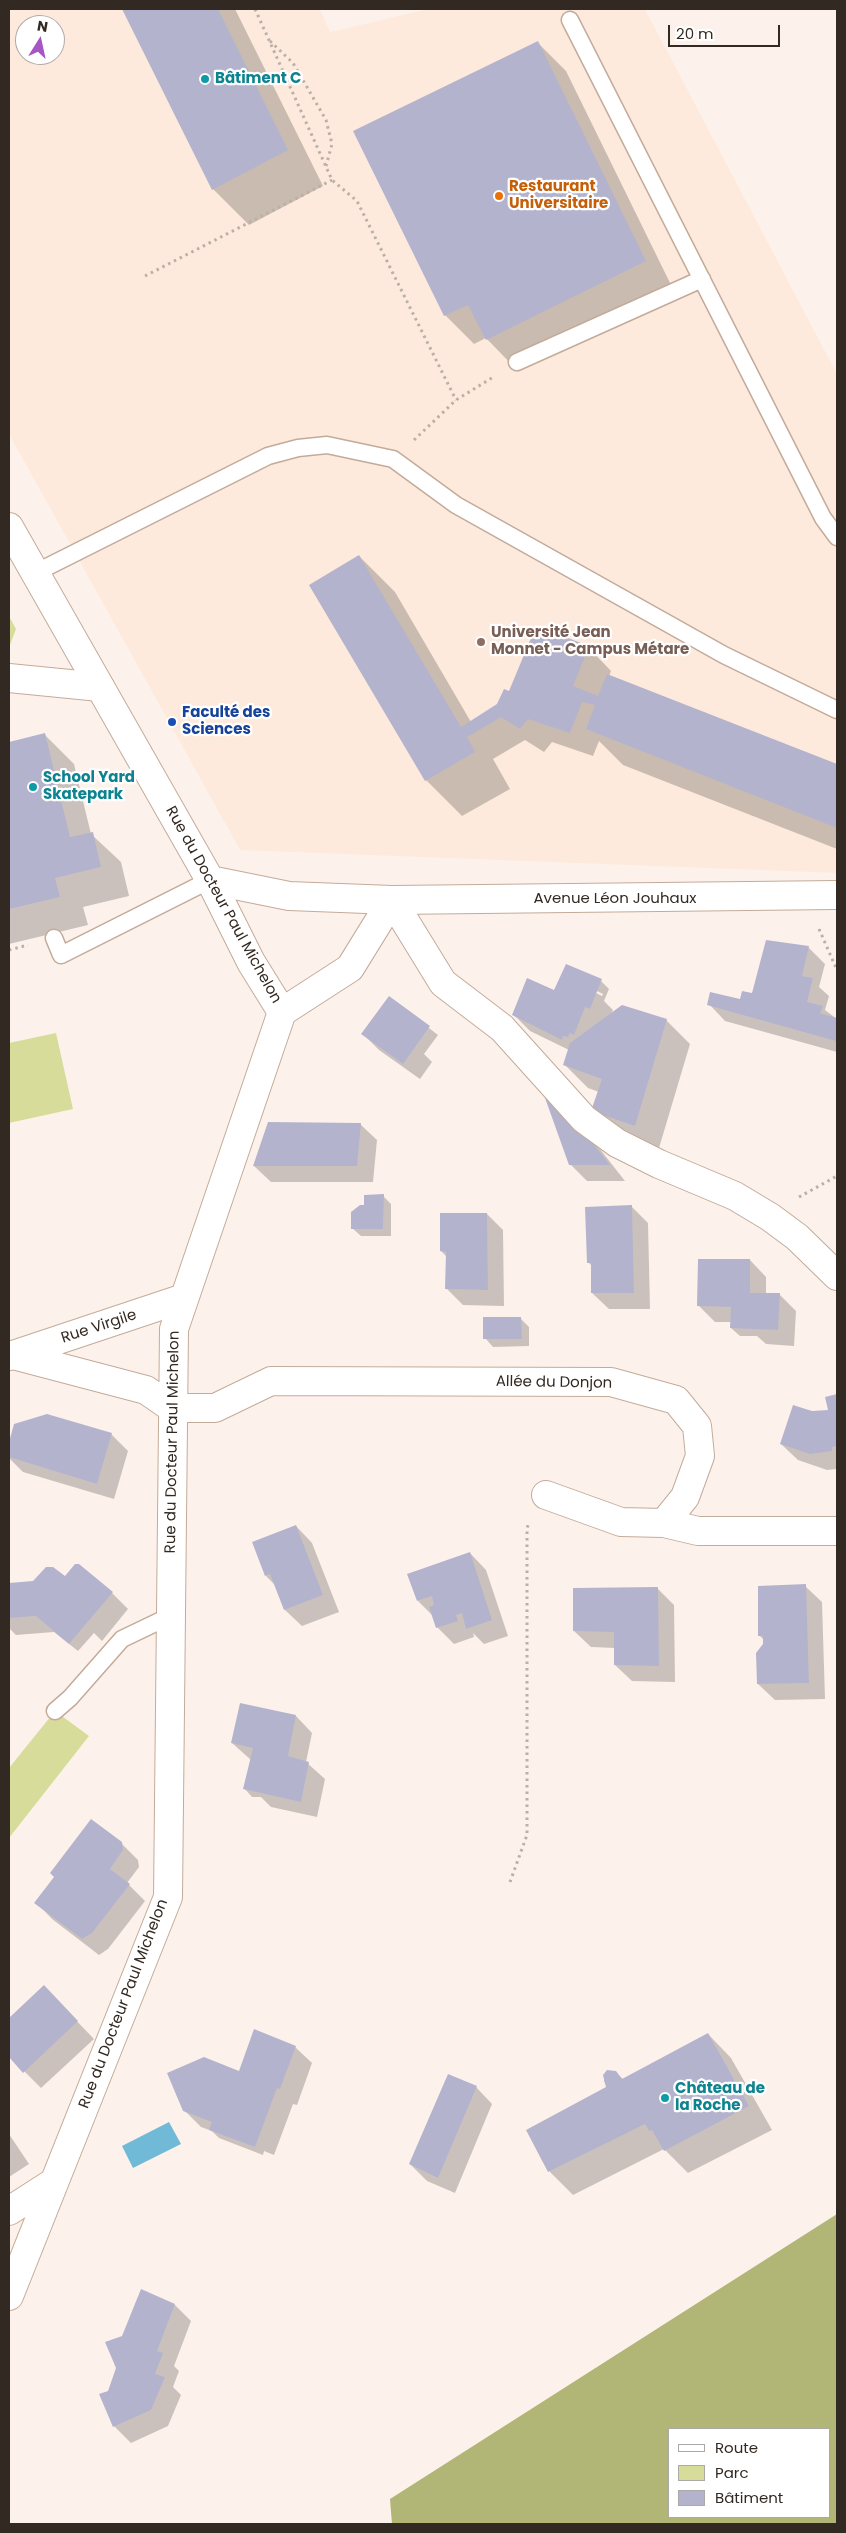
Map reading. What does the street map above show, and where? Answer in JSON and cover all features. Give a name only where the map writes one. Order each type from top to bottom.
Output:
[{"type":"street","name":"Rue du Docteur Paul Michelon","points":[[9,527],[210,880],[251,962],[282,1012],[174,1329],[168,1897],[9,2296]]},
{"type":"street","points":[[9,678],[100,687]]},
{"type":"street","name":"Avenue Léon Jouhaux","points":[[210,880],[289,896],[392,900],[824,896]]},
{"type":"street","points":[[282,1012],[350,968],[392,900],[443,983],[502,1028],[584,1119],[617,1143],[658,1164],[735,1196],[770,1217],[797,1237],[837,1276]]},
{"type":"street","name":"Rue Virgile","points":[[11,1356],[184,1298]]},
{"type":"street","name":"Rue Virgile","points":[[11,1356],[146,1390],[172,1408]]},
{"type":"street","name":"Allée du Donjon","points":[[172,1408],[215,1408],[271,1381],[611,1382],[676,1400],[697,1426],[700,1456],[685,1497],[664,1522]]},
{"type":"street","points":[[546,1495],[621,1522],[664,1522],[698,1531],[837,1531]]},
{"type":"street","points":[[9,2210],[54,2182]]},
{"type":"lane","points":[[570,20],[823,518],[837,537]]},
{"type":"lane","points":[[517,362],[702,279]]},
{"type":"lane","points":[[34,573],[268,456],[298,448],[327,445],[393,459],[456,505],[724,655],[837,710]]},
{"type":"lane","points":[[54,938],[61,955],[210,880]]},
{"type":"lane","points":[[55,1711],[70,1698],[122,1639],[170,1616]]},
{"type":"path","points":[[255,9],[332,180],[357,201],[456,400]]},
{"type":"path","points":[[268,38],[293,63],[326,120],[332,144],[326,166]]},
{"type":"path","points":[[145,276],[332,180]]},
{"type":"path","points":[[393,459],[456,400],[517,362]]},
{"type":"path","points":[[824,896],[820,933],[837,970]]},
{"type":"path","points":[[797,1198],[837,1176]]},
{"type":"path","points":[[510,1882],[527,1835],[527,1528],[546,1495]]},
{"type":"shaded area","name":"Université Jean Monnet - Campus Métare","points":[[9,9],[320,9],[330,32],[428,9],[645,9],[837,374],[837,873],[240,850],[9,434]]},
{"type":"green space","points":[[9,616],[16,629],[10,645],[9,645]]},
{"type":"green space","points":[[56,1033],[73,1109],[9,1123],[9,1043]]},
{"type":"green space","points":[[55,1711],[89,1736],[9,1838],[9,1768]]},
{"type":"green space","points":[[837,2214],[837,2524],[392,2524],[390,2499]]},
{"type":"water","points":[[169,2122],[181,2144],[133,2168],[122,2146]]},
{"type":"building","name":"Bâtiment C","points":[[122,9],[218,9],[288,150],[212,190]]},
{"type":"building","name":"Restaurant Universitaire","points":[[538,41],[646,261],[486,340],[468,305],[444,316],[353,131]]},
{"type":"building","points":[[359,555],[461,727],[497,704],[504,689],[509,691],[536,626],[589,646],[573,686],[598,696],[607,674],[837,764],[837,828],[586,729],[595,705],[582,702],[570,733],[528,719],[520,729],[501,717],[467,737],[475,752],[425,781],[309,585]]},
{"type":"building","name":"School Yard Skatepark","points":[[45,733],[70,837],[93,832],[101,867],[55,878],[60,897],[9,909],[9,742]]},
{"type":"building","points":[[766,940],[809,946],[802,976],[813,978],[807,1002],[823,1006],[820,1013],[837,1018],[836,1041],[707,1005],[710,992],[740,999],[742,991],[752,993]]},
{"type":"building","points":[[566,964],[602,979],[590,1009],[585,1007],[574,1035],[570,1033],[568,1037],[563,1036],[562,1040],[512,1015],[527,978],[554,990]]},
{"type":"building","points":[[389,996],[430,1026],[403,1064],[361,1034]]},
{"type":"building","points":[[622,1005],[667,1019],[635,1126],[591,1111],[602,1079],[563,1065],[570,1043]]},
{"type":"building","points":[[535,1070],[610,1165],[569,1165]]},
{"type":"building","points":[[268,1122],[361,1123],[357,1166],[253,1166]]},
{"type":"building","points":[[384,1194],[383,1229],[351,1229],[351,1212],[360,1205],[364,1205],[364,1195]]},
{"type":"building","points":[[632,1205],[634,1293],[591,1293],[591,1263],[587,1263],[585,1207]]},
{"type":"building","points":[[440,1213],[487,1213],[488,1290],[445,1289],[446,1252],[440,1251]]},
{"type":"building","points":[[698,1259],[750,1259],[750,1293],[780,1293],[778,1330],[730,1328],[731,1307],[697,1306]]},
{"type":"building","points":[[483,1317],[521,1317],[522,1339],[483,1339]]},
{"type":"building","points":[[837,1394],[837,1446],[832,1447],[832,1451],[810,1454],[780,1444],[793,1405],[812,1411],[828,1410],[825,1397]]},
{"type":"building","points":[[47,1414],[112,1433],[97,1484],[9,1457],[9,1442],[14,1424]]},
{"type":"building","points":[[296,1525],[323,1595],[284,1610],[270,1574],[265,1576],[252,1542]]},
{"type":"building","points":[[470,1552],[492,1620],[466,1629],[462,1613],[456,1615],[458,1621],[436,1628],[429,1607],[434,1605],[432,1596],[417,1601],[407,1574]]},
{"type":"building","points":[[75,1564],[79,1564],[113,1592],[69,1644],[36,1616],[9,1618],[9,1583],[33,1581],[46,1567],[53,1567],[65,1576]]},
{"type":"building","points":[[806,1584],[809,1683],[757,1684],[756,1653],[763,1644],[763,1636],[758,1636],[758,1586]]},
{"type":"building","points":[[658,1587],[659,1666],[614,1665],[614,1632],[573,1631],[573,1588]]},
{"type":"building","points":[[240,1703],[296,1715],[288,1756],[309,1762],[301,1802],[243,1789],[253,1748],[231,1743]]},
{"type":"building","points":[[91,1819],[122,1842],[123,1850],[110,1869],[130,1884],[92,1933],[82,1939],[34,1903],[54,1877],[50,1873]]},
{"type":"building","points":[[44,1985],[78,2021],[23,2073],[9,2057],[9,2018]]},
{"type":"building","points":[[254,2029],[296,2046],[280,2089],[277,2088],[255,2147],[209,2130],[212,2122],[183,2111],[167,2073],[204,2057],[239,2071]]},
{"type":"building","name":"Château de la Roche","points":[[708,2033],[749,2106],[664,2151],[652,2130],[649,2131],[645,2124],[548,2172],[526,2130],[606,2087],[603,2075],[607,2070],[616,2071],[622,2079]]},
{"type":"building","points":[[448,2074],[477,2086],[438,2178],[409,2164]]},
{"type":"building","points":[[141,2289],[175,2304],[157,2351],[163,2353],[155,2374],[165,2377],[151,2410],[113,2427],[99,2394],[108,2391],[116,2368],[105,2342],[122,2336]]},
{"type":"place","name":"Bâtiment C","points":[[205,79]]},
{"type":"place","name":"Restaurant Universitaire","points":[[499,196]]},
{"type":"place","name":"Université Jean Monnet - Campus Métare","points":[[481,642]]},
{"type":"place","name":"Faculté des Sciences","points":[[172,722]]},
{"type":"place","name":"School Yard Skatepark","points":[[33,787]]},
{"type":"place","name":"Château de la Roche","points":[[665,2098]]}]
